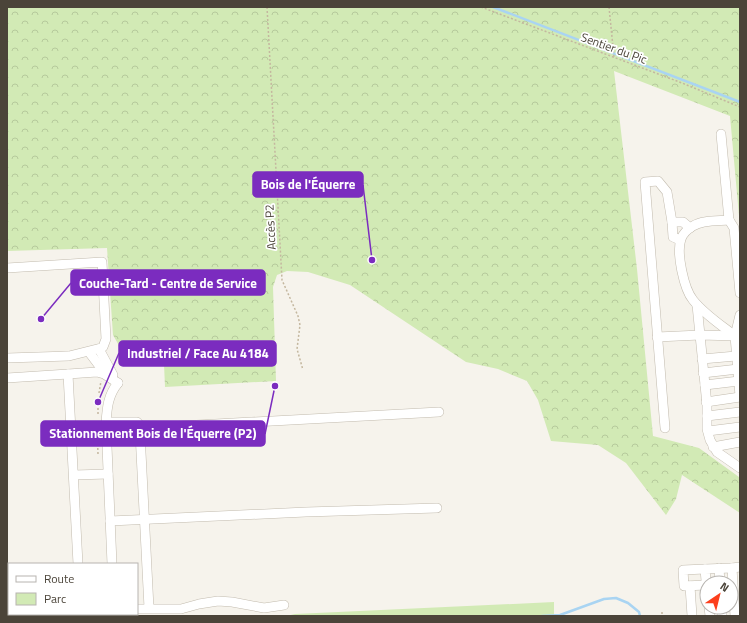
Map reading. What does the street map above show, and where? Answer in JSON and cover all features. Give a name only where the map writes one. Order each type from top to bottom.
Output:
[{"type":"street","points":[[720,134],[729,220],[734,228],[740,293]]},
{"type":"street","points":[[664,428],[645,182],[658,181],[667,192],[673,237],[680,240]]},
{"type":"street","points":[[729,220],[701,222],[684,232],[680,240],[682,270],[684,282],[689,294],[697,305],[737,336]]},
{"type":"street","points":[[672,222],[683,222],[690,228]]},
{"type":"street","points":[[7,268],[102,262],[106,339],[104,347],[70,356],[7,358]]},
{"type":"street","points":[[697,305],[708,432],[710,440],[717,452],[740,468]]},
{"type":"street","points":[[706,402],[740,397],[736,356],[740,315]]},
{"type":"street","points":[[657,337],[700,334],[737,336]]},
{"type":"street","points":[[99,349],[118,383]]},
{"type":"street","points":[[89,352],[101,368],[118,383]]},
{"type":"street","points":[[702,359],[736,356]]},
{"type":"street","points":[[703,373],[738,369]]},
{"type":"street","points":[[7,378],[97,372],[104,374],[118,383]]},
{"type":"street","points":[[68,374],[78,563]]},
{"type":"street","points":[[705,386],[739,381]]},
{"type":"street","points":[[112,563],[106,412],[109,398],[118,383]]},
{"type":"street","points":[[106,422],[136,422],[142,428],[439,412]]},
{"type":"street","points":[[707,416],[740,412]]},
{"type":"street","points":[[708,432],[740,427]]},
{"type":"street","points":[[142,428],[140,433],[149,608]]},
{"type":"street","points":[[713,447],[740,442]]},
{"type":"street","points":[[74,475],[108,474]]},
{"type":"street","points":[[110,521],[300,512],[437,508]]},
{"type":"street","points":[[719,568],[719,575]]},
{"type":"street","points":[[699,587],[684,586],[683,570],[736,568],[735,616]]},
{"type":"street","points":[[705,569],[706,575]]},
{"type":"street","points":[[690,586],[692,616]]},
{"type":"street","points":[[138,609],[181,609],[218,601],[264,608],[284,605]]},
{"type":"path","name":"Accès P2","points":[[267,7],[282,280],[300,324],[297,349],[303,370]]},
{"type":"path","name":"Sentier du Pic","points":[[481,7],[614,58],[682,82],[740,107]]},
{"type":"path","points":[[609,7],[614,58]]},
{"type":"path","points":[[99,393],[100,384]]},
{"type":"green space","points":[[7,7],[740,7],[740,227],[730,116],[614,71],[637,269],[653,436],[699,448],[739,477],[740,513],[682,475],[676,499],[666,515],[626,463],[598,445],[551,441],[538,400],[527,381],[498,369],[466,362],[350,285],[308,272],[287,271],[277,275],[273,287],[276,381],[165,387],[164,364],[130,365],[113,335],[107,248],[7,251]]},
{"type":"green space","points":[[554,602],[554,616],[286,616],[295,614]]},
{"type":"waterway","points":[[493,7],[740,102]]},
{"type":"waterway","points":[[542,616],[560,615],[604,599],[616,598],[628,603],[639,612],[640,616]]},
{"type":"place","name":"Bois de l'Équerre","points":[[372,260]]},
{"type":"place","name":"Couche-Tard - Centre de Service","points":[[41,319]]},
{"type":"place","name":"Stationnement Bois de l'Équerre (P2)","points":[[275,386]]},
{"type":"place","name":"Industriel / Face Au 4184","points":[[98,402]]}]
